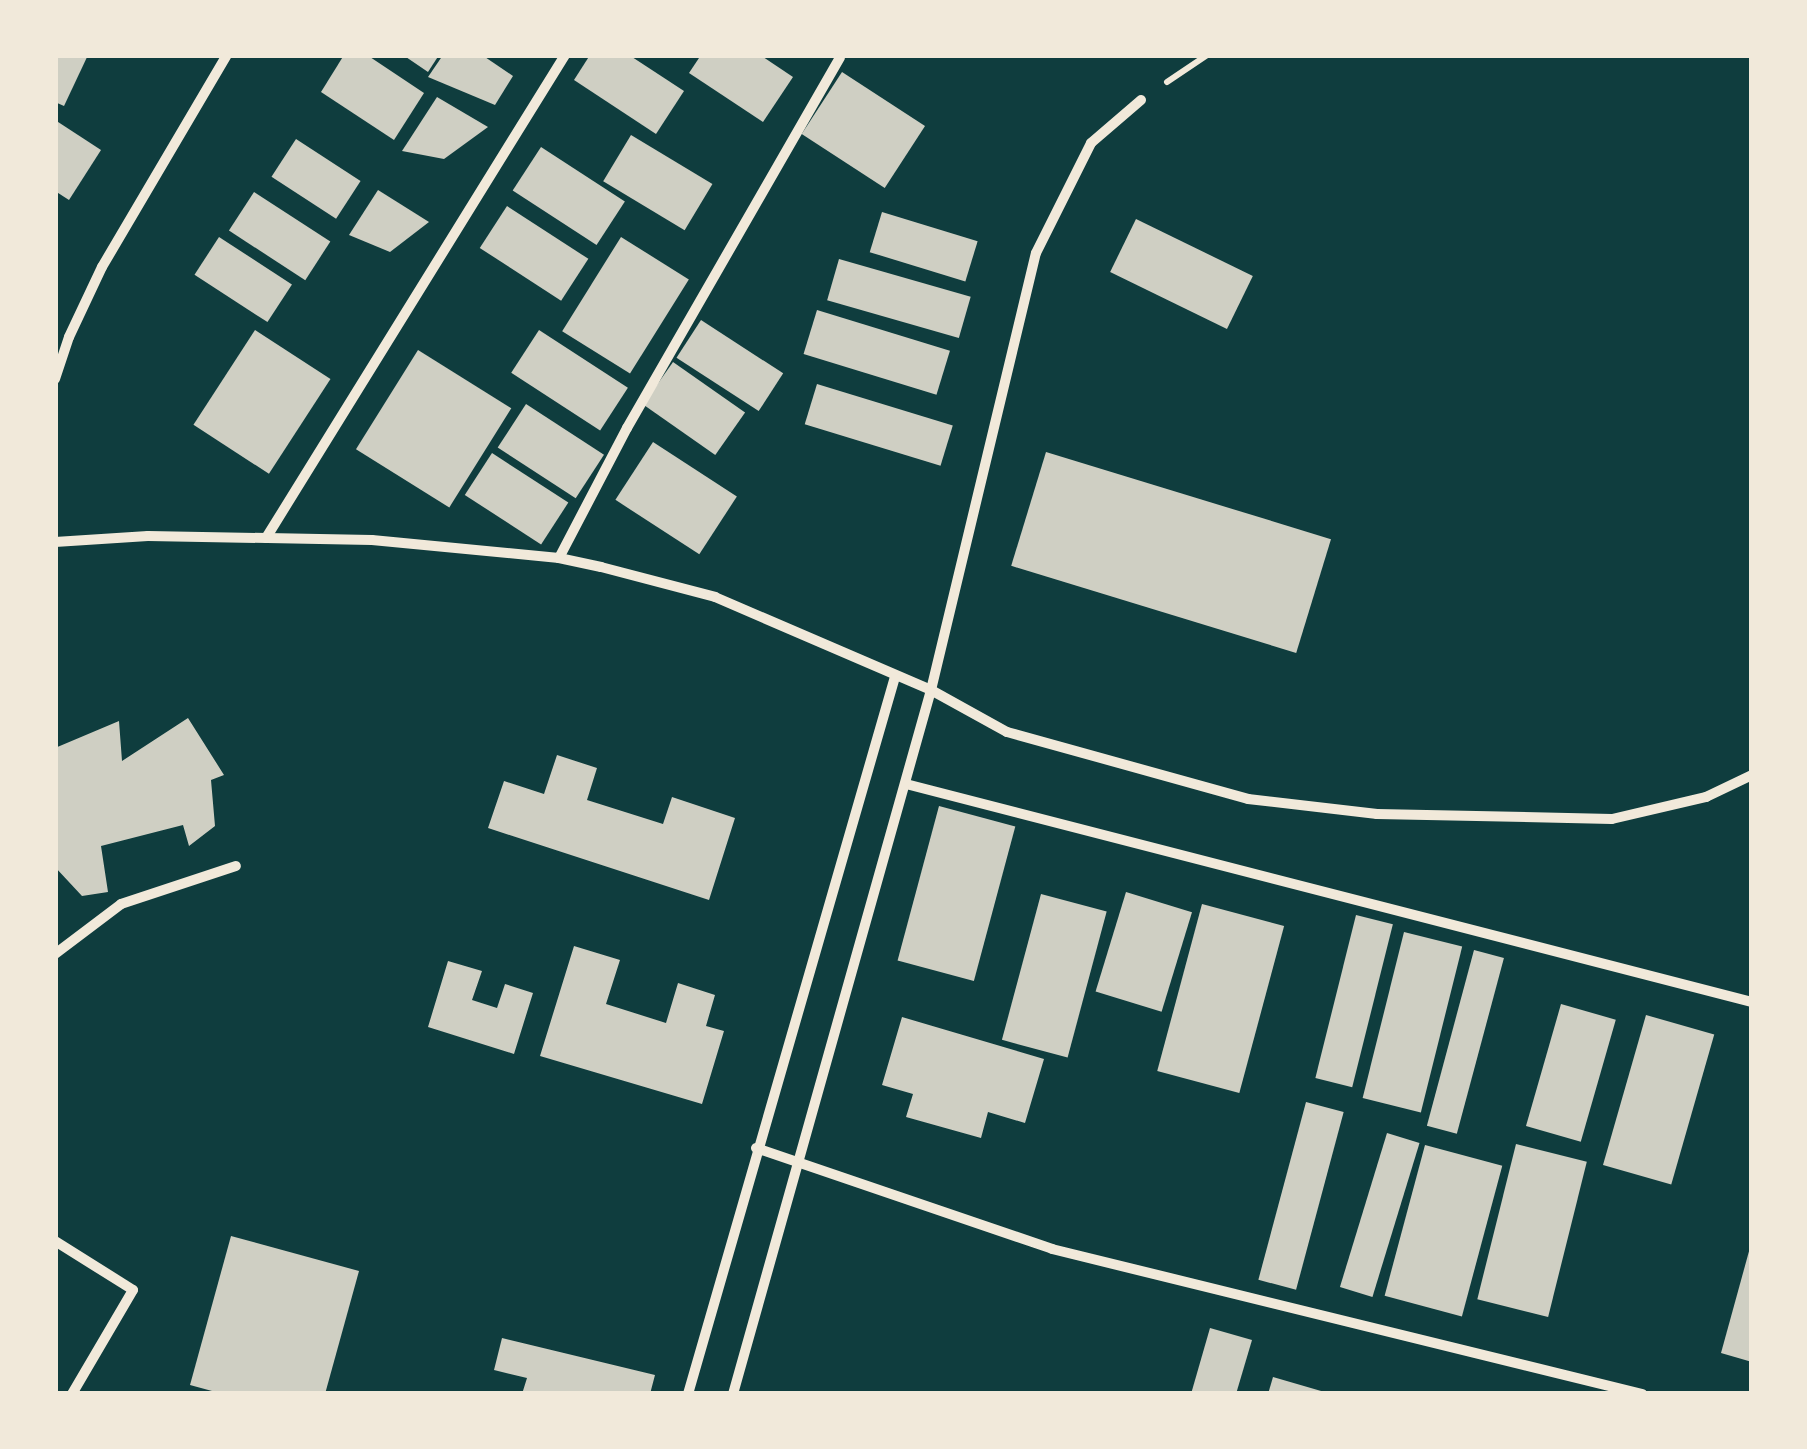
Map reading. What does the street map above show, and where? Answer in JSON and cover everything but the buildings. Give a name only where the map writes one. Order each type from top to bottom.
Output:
[{"type":"street","points":[[55,380],[69,336],[102,267],[227,55]]},
{"type":"street","points":[[266,538],[565,55]]},
{"type":"street","points":[[559,558],[627,428],[840,58]]},
{"type":"street","points":[[733,1394],[931,690],[1036,253],[1092,142],[1141,100]]},
{"type":"street","points":[[55,542],[148,536],[372,540],[559,558],[715,596],[931,690],[1007,732],[1230,794],[1377,814],[1612,819],[1706,796],[1752,775]]},
{"type":"street","points":[[688,1394],[895,677]]},
{"type":"street","points":[[906,784],[1752,1002]]},
{"type":"street","points":[[55,954],[121,904],[236,866]]},
{"type":"street","points":[[756,1148],[1052,1249],[1642,1394]]},
{"type":"street","points":[[55,1240],[134,1290],[72,1394]]},
{"type":"path","points":[[1141,100],[1208,55]]}]
